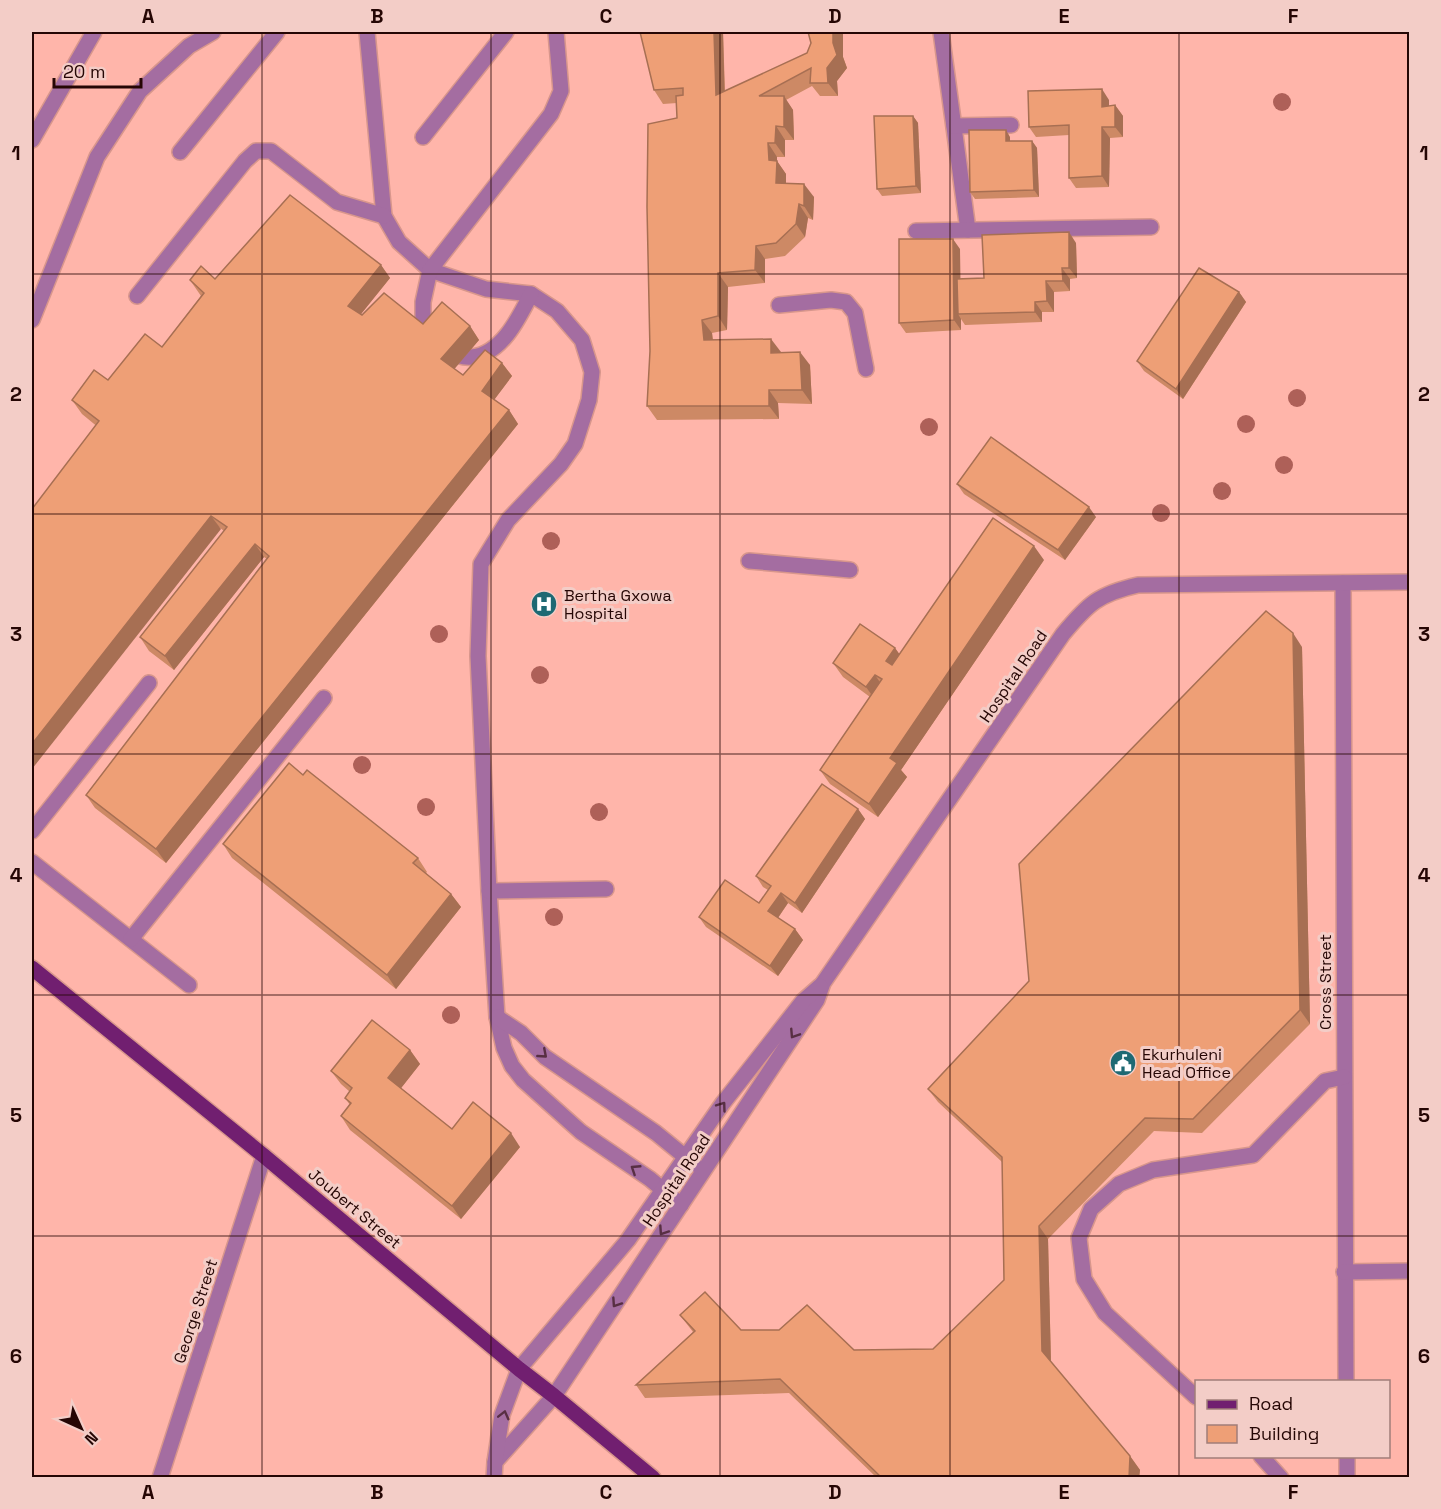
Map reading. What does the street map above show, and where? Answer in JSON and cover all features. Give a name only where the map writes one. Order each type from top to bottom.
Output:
[{"type":"main road","name":"Joubert Street","points":[[32,968],[264,1155],[653,1478]]},
{"type":"street","points":[[32,140],[94,32]]},
{"type":"street","points":[[32,320],[97,157],[140,91],[189,46],[213,32]]},
{"type":"street","points":[[180,152],[277,32]]},
{"type":"street","points":[[367,32],[384,216],[399,242],[430,270],[486,289],[531,294],[557,311],[582,340],[592,372],[589,400],[575,444],[561,464],[508,520],[481,564],[478,656],[489,891],[497,1017],[504,1048],[522,1080],[581,1132],[681,1205]]},
{"type":"street","points":[[423,137],[506,32]]},
{"type":"street","points":[[531,294],[519,317],[493,349],[470,357],[454,353],[423,329],[423,302],[430,270],[551,114],[561,91],[556,32]]},
{"type":"street","points":[[941,32],[968,230]]},
{"type":"street","points":[[954,126],[1011,125]]},
{"type":"street","points":[[137,296],[244,161],[256,151],[271,151],[337,202],[384,216]]},
{"type":"street","points":[[915,231],[1151,227]]},
{"type":"street","points":[[779,305],[831,300],[846,302],[855,313],[866,369]]},
{"type":"street","points":[[749,561],[850,570]]},
{"type":"street","name":"Hospital Road","points":[[495,1462],[554,1395],[817,1000],[823,983],[1063,634],[1091,602],[1116,591],[1138,585],[1410,582]]},
{"type":"street","name":"Cross Street","points":[[1343,583],[1346,1380]]},
{"type":"street","points":[[32,831],[148,682]]},
{"type":"street","points":[[130,939],[324,698]]},
{"type":"street","points":[[32,862],[189,984]]},
{"type":"street","points":[[489,891],[606,889]]},
{"type":"street","name":"Hospital Road","points":[[494,1478],[502,1415],[519,1369],[628,1240],[723,1103],[803,1000],[823,983]]},
{"type":"street","points":[[497,1017],[521,1033],[545,1057],[656,1133],[704,1172]]},
{"type":"street","points":[[1195,1394],[1105,1313],[1084,1279],[1079,1238],[1091,1209],[1119,1184],[1154,1170],[1253,1155],[1325,1081],[1344,1077]]},
{"type":"street","name":"George Street","points":[[160,1478],[264,1155]]},
{"type":"street","points":[[1344,1272],[1410,1272]]},
{"type":"street","points":[[1263,1458],[1281,1478]]},
{"type":"street","points":[[1347,1458],[1347,1478]]},
{"type":"building","points":[[640,32],[714,32],[716,95],[807,53],[811,43],[808,32],[833,32],[833,43],[837,55],[827,68],[828,83],[810,83],[811,68],[759,96],[784,96],[784,127],[776,126],[775,143],[768,143],[769,160],[777,161],[776,183],[804,184],[804,206],[799,204],[796,224],[776,243],[756,246],[755,270],[718,273],[718,316],[702,320],[704,340],[771,339],[771,353],[800,352],[802,390],[769,390],[769,406],[647,406],[650,351],[648,124],[677,118],[676,96],[683,95],[683,88],[654,90]]},
{"type":"building","points":[[1102,89],[1102,107],[1115,105],[1115,127],[1102,127],[1102,176],[1069,178],[1069,125],[1029,127],[1028,91]]},
{"type":"building","points":[[874,116],[913,116],[916,186],[877,189]]},
{"type":"building","points":[[969,130],[1006,130],[1006,141],[1032,141],[1034,190],[970,192]]},
{"type":"building","points":[[290,195],[381,265],[348,306],[362,315],[384,293],[423,324],[442,302],[470,326],[441,359],[463,375],[485,350],[502,363],[482,391],[509,410],[156,849],[86,795],[269,556],[255,544],[165,656],[140,637],[227,527],[211,516],[32,744],[32,509],[99,421],[72,400],[94,370],[108,380],[145,334],[162,347],[204,293],[190,280],[201,266],[215,279]]},
{"type":"building","points":[[1069,232],[1069,268],[1062,268],[1063,281],[1046,281],[1047,301],[1035,302],[1035,312],[958,314],[957,279],[984,278],[982,235]]},
{"type":"building","points":[[899,239],[953,239],[954,320],[899,323]]},
{"type":"building","points":[[1199,268],[1239,292],[1176,389],[1137,361]]},
{"type":"building","points":[[991,437],[1089,507],[1058,550],[957,484]]},
{"type":"building","points":[[993,518],[1034,546],[890,758],[897,763],[869,804],[820,770],[882,679],[875,675],[866,687],[833,663],[860,624],[895,648],[886,661],[892,665]]},
{"type":"building","name":"Ekurhuleni Head Office","points":[[1266,611],[1293,633],[1300,1010],[1193,1119],[1145,1118],[1039,1226],[1042,1351],[1130,1456],[1129,1478],[882,1478],[780,1379],[636,1385],[695,1331],[680,1315],[705,1292],[741,1330],[779,1330],[807,1305],[854,1350],[933,1349],[1004,1280],[1002,1157],[928,1089],[1029,981],[1019,864]]},
{"type":"building","points":[[289,763],[303,775],[307,770],[418,858],[413,863],[451,894],[387,975],[223,844]]},
{"type":"building","points":[[822,784],[858,809],[795,903],[781,893],[768,911],[795,929],[770,966],[699,917],[725,880],[759,903],[771,886],[756,876]]},
{"type":"building","points":[[372,1020],[410,1050],[388,1078],[452,1129],[473,1102],[511,1133],[452,1206],[341,1116],[351,1103],[345,1098],[352,1088],[331,1071]]},
{"type":"place","name":"Bertha Gxowa Hospital","points":[[544,604]]},
{"type":"place","name":"Ekurhuleni Head Office","points":[[1123,1063]]}]
